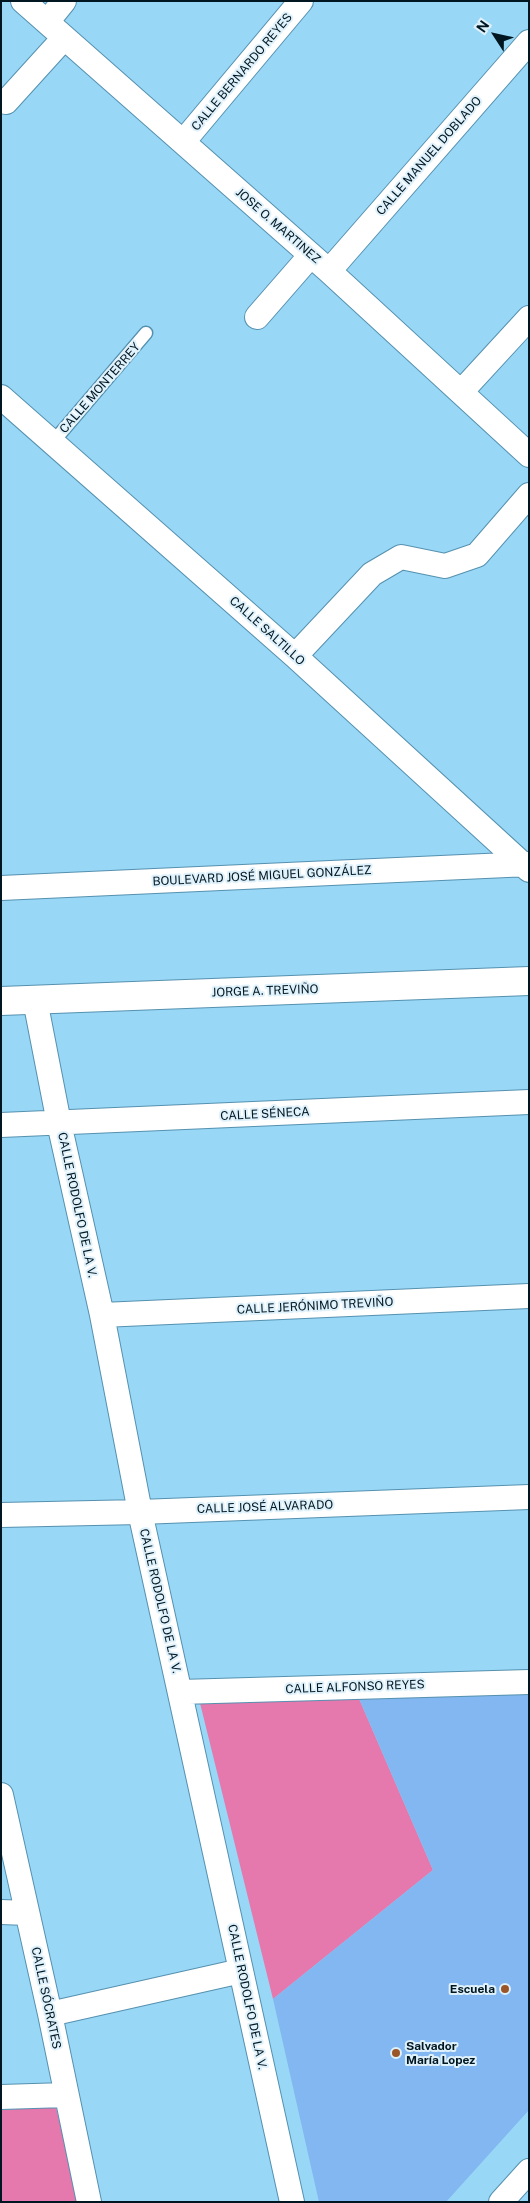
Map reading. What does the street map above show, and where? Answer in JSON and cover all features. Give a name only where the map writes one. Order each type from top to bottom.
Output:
[{"type":"street","name":"JOSE O. MARTINEZ","points":[[23,1],[329,271],[529,455]]},
{"type":"street","points":[[46,22],[64,1]]},
{"type":"street","name":"CALLE BERNARDO REYES","points":[[183,142],[301,1]]},
{"type":"street","points":[[6,102],[64,38]]},
{"type":"street","name":"CALLE MANUEL DOBLADO","points":[[329,271],[529,42]]},
{"type":"street","points":[[257,317],[311,255]]},
{"type":"street","points":[[461,392],[529,318]]},
{"type":"street","name":"CALLE SALTILLO","points":[[1,397],[295,656],[527,866]]},
{"type":"street","points":[[295,656],[372,574],[401,557],[445,566],[477,554],[529,495]]},
{"type":"street","name":"BOULEVARD JOSÉ MIGUEL GONZÁLEZ","points":[[1,888],[527,866]]},
{"type":"street","name":"JORGE A. TREVIÑO","points":[[1,1002],[529,981]]},
{"type":"street","name":"CALLE RODOLFO DE LA V.","points":[[35,1000],[59,1123],[102,1315],[140,1512],[292,2202]]},
{"type":"street","name":"CALLE SÉNECA","points":[[1,1125],[529,1102]]},
{"type":"street","name":"CALLE JERÓNIMO TREVIÑO","points":[[102,1315],[529,1296]]},
{"type":"street","name":"CALLE JOSÉ ALVARADO","points":[[1,1515],[140,1512],[529,1497]]},
{"type":"street","name":"CALLE ALFONSO REYES","points":[[180,1692],[529,1682]]},
{"type":"street","name":"CALLE SÓCRATES","points":[[1,1795],[50,2014],[89,2202]]},
{"type":"street","points":[[1,1912],[27,1912]]},
{"type":"street","points":[[50,2014],[241,1971]]},
{"type":"street","points":[[1,2097],[66,2095]]},
{"type":"street","points":[[501,2202],[529,2171]]},
{"type":"lane","name":"CALLE MONTERREY","points":[[53,442],[146,333]]},
{"type":"shaded area","points":[[357,1694],[433,1870],[273,1999],[200,1703]]},
{"type":"shaded area","points":[[56,2107],[78,2202],[1,2202],[1,2110]]},
{"type":"building","name":"Salvador María Lopez","points":[[529,1687],[529,2110],[446,2202],[319,2202],[273,1999],[433,1870],[357,1694]]},
{"type":"place","name":"Escuela","points":[[505,1989]]},
{"type":"place","name":"Salvador María Lopez","points":[[396,2053]]}]
